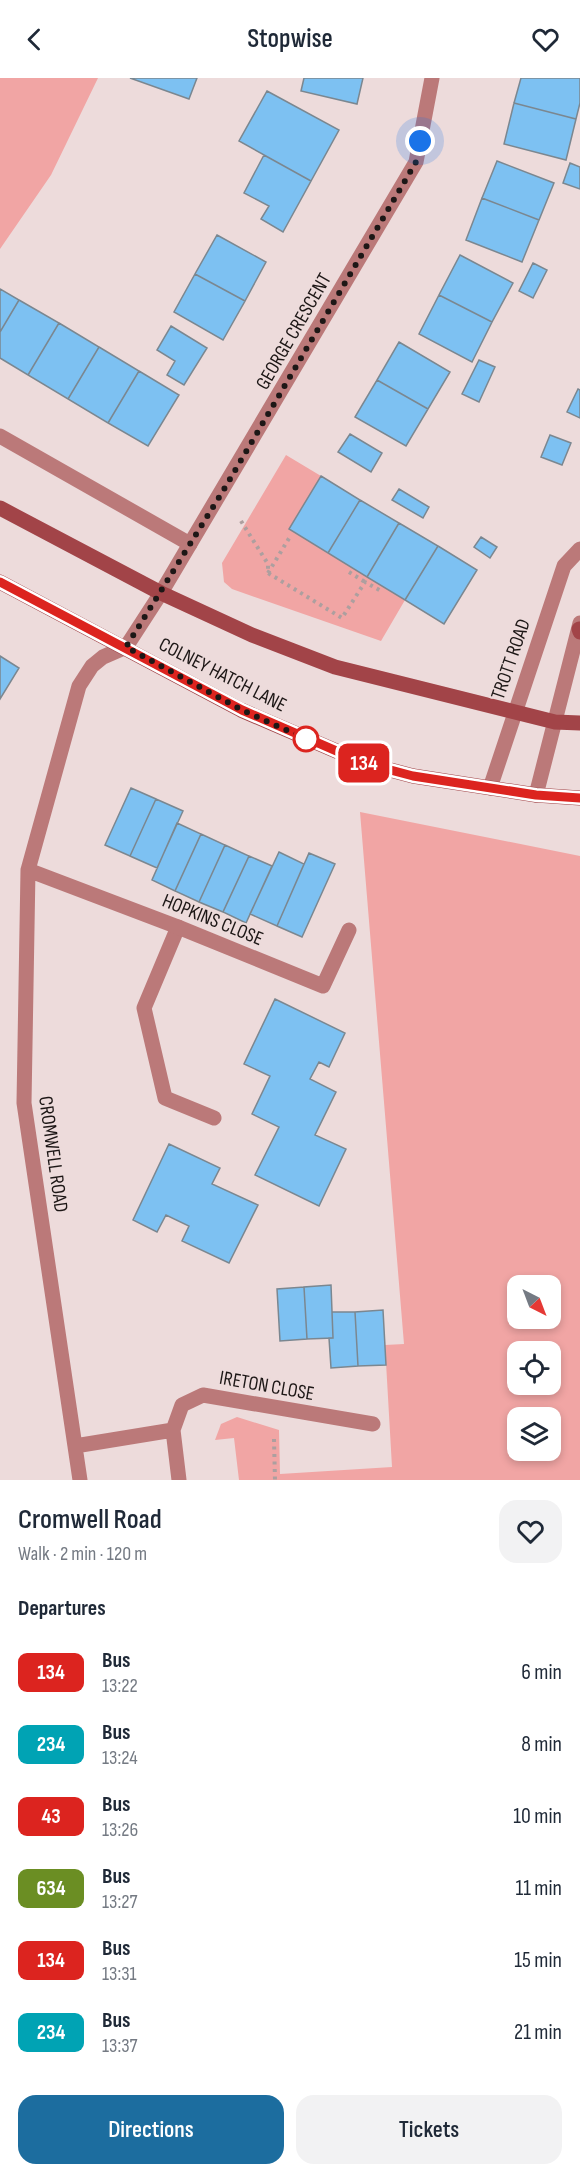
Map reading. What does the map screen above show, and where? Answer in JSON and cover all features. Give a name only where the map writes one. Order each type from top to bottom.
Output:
[{"type":"main road","points":[[0,508],[161,593],[252,635],[335,667],[555,722],[580,723]]},
{"type":"main road","name":"COLNEY HATCH LANE","points":[[0,582],[242,710],[364,763],[413,776],[536,795],[580,798]]},
{"type":"street","name":"GEORGE CRESCENT","points":[[126,647],[223,491],[416,162],[432,78]]},
{"type":"street","points":[[0,436],[190,544]]},
{"type":"street","name":"TROTT ROAD","points":[[490,788],[564,566],[580,549]]},
{"type":"street","points":[[536,795],[580,628]]},
{"type":"street","name":"CROMWELL ROAD","points":[[80,1480],[24,1103],[28,870],[79,686],[92,666],[103,657],[126,647]]},
{"type":"street","name":"HOPKINS CLOSE","points":[[28,870],[324,986],[349,930]]},
{"type":"street","points":[[178,927],[144,1008],[165,1098],[214,1118]]},
{"type":"street","name":"IRETON CLOSE","points":[[173,1430],[182,1405],[203,1395],[373,1424]]},
{"type":"street","points":[[75,1446],[173,1430],[179,1480]]},
{"type":"path","points":[[223,491],[268,564],[268,573]]},
{"type":"path","points":[[268,573],[291,535]]},
{"type":"path","points":[[349,572],[381,591]]},
{"type":"path","points":[[268,573],[342,618],[365,582]]},
{"type":"path","points":[[274,1408],[276,1480]]},
{"type":"shaded area","points":[[0,78],[98,78],[51,175],[0,249]]},
{"type":"shaded area","points":[[286,455],[321,476],[289,529],[405,600],[381,641],[232,589],[224,582],[222,563]]},
{"type":"shaded area","points":[[360,812],[580,856],[580,1480],[239,1480],[234,1438],[215,1440],[221,1424],[237,1417],[279,1430],[280,1474],[392,1467],[385,1345],[404,1344]]},
{"type":"building","points":[[130,78],[197,78],[189,99]]},
{"type":"building","points":[[304,78],[363,78],[357,104],[301,91]]},
{"type":"building","points":[[521,78],[580,78],[580,103],[576,119],[514,103]]},
{"type":"building","points":[[267,91],[339,130],[311,181],[239,141]]},
{"type":"building","points":[[514,103],[576,119],[566,160],[504,144]]},
{"type":"building","points":[[264,155],[311,181],[283,232],[261,219],[269,206],[244,193]]},
{"type":"building","points":[[497,161],[554,183],[539,220],[482,198]]},
{"type":"building","points":[[570,163],[580,167],[580,189],[563,183]]},
{"type":"building","points":[[482,198],[539,220],[522,262],[466,240]]},
{"type":"building","points":[[217,235],[266,262],[245,301],[195,274]]},
{"type":"building","points":[[460,255],[513,283],[492,322],[439,295]]},
{"type":"building","points":[[533,263],[547,270],[533,298],[519,291]]},
{"type":"building","points":[[195,274],[245,301],[223,340],[174,312]]},
{"type":"building","points":[[0,289],[19,300],[0,332]]},
{"type":"building","points":[[439,295],[492,322],[472,362],[419,334]]},
{"type":"building","points":[[19,300],[59,323],[28,375],[0,358],[0,332]]},
{"type":"building","points":[[59,323],[99,347],[68,399],[28,375]]},
{"type":"building","points":[[171,326],[207,348],[184,385],[167,375],[175,361],[157,350]]},
{"type":"building","points":[[399,342],[450,372],[428,409],[377,380]]},
{"type":"building","points":[[99,347],[139,371],[108,423],[68,399]]},
{"type":"building","points":[[479,360],[495,367],[479,402],[462,394]]},
{"type":"building","points":[[139,371],[179,395],[148,446],[108,423]]},
{"type":"building","points":[[377,380],[428,409],[406,446],[355,417]]},
{"type":"building","points":[[578,389],[580,390],[580,418],[567,412]]},
{"type":"building","points":[[350,434],[382,453],[371,472],[338,452]]},
{"type":"building","points":[[550,435],[571,443],[562,465],[541,457]]},
{"type":"building","points":[[321,476],[360,500],[328,553],[289,529]]},
{"type":"building","points":[[399,489],[429,507],[423,518],[392,500]]},
{"type":"building","points":[[360,500],[399,523],[367,577],[328,553]]},
{"type":"building","points":[[399,523],[438,546],[405,600],[367,577]]},
{"type":"building","points":[[481,537],[497,547],[490,558],[474,547]]},
{"type":"building","points":[[438,546],[477,570],[444,624],[405,600]]},
{"type":"building","points":[[0,656],[19,668],[0,699]]},
{"type":"building","points":[[131,788],[156,799],[130,856],[105,845]]},
{"type":"building","points":[[156,799],[183,811],[157,868],[130,856]]},
{"type":"building","points":[[177,823],[201,834],[175,891],[152,880]]},
{"type":"building","points":[[201,834],[225,845],[199,902],[175,891]]},
{"type":"building","points":[[225,845],[249,856],[223,912],[199,902]]},
{"type":"building","points":[[279,852],[304,864],[277,926],[250,914]]},
{"type":"building","points":[[309,853],[335,864],[302,937],[277,926]]},
{"type":"building","points":[[249,856],[272,866],[246,923],[223,912]]},
{"type":"building","points":[[275,999],[345,1033],[329,1067],[319,1062],[310,1079],[336,1092],[315,1135],[346,1149],[319,1206],[255,1175],[279,1127],[252,1114],[270,1076],[244,1064]]},
{"type":"building","points":[[169,1144],[220,1168],[212,1184],[258,1205],[229,1263],[182,1241],[189,1226],[166,1215],[157,1232],[133,1220]]},
{"type":"building","points":[[331,1285],[333,1338],[307,1339],[304,1287]]},
{"type":"building","points":[[304,1287],[307,1339],[280,1341],[277,1289]]},
{"type":"building","points":[[383,1310],[386,1365],[358,1366],[355,1312]]},
{"type":"building","points":[[332,1312],[355,1312],[358,1366],[331,1368],[329,1338],[333,1338]]},
{"type":"bus line","name":"134","points":[[0,582],[242,710],[364,763],[413,776],[536,795],[580,798]]},
{"type":"route","points":[[306,739],[242,710],[126,647],[223,491],[416,162],[420,141]]}]
